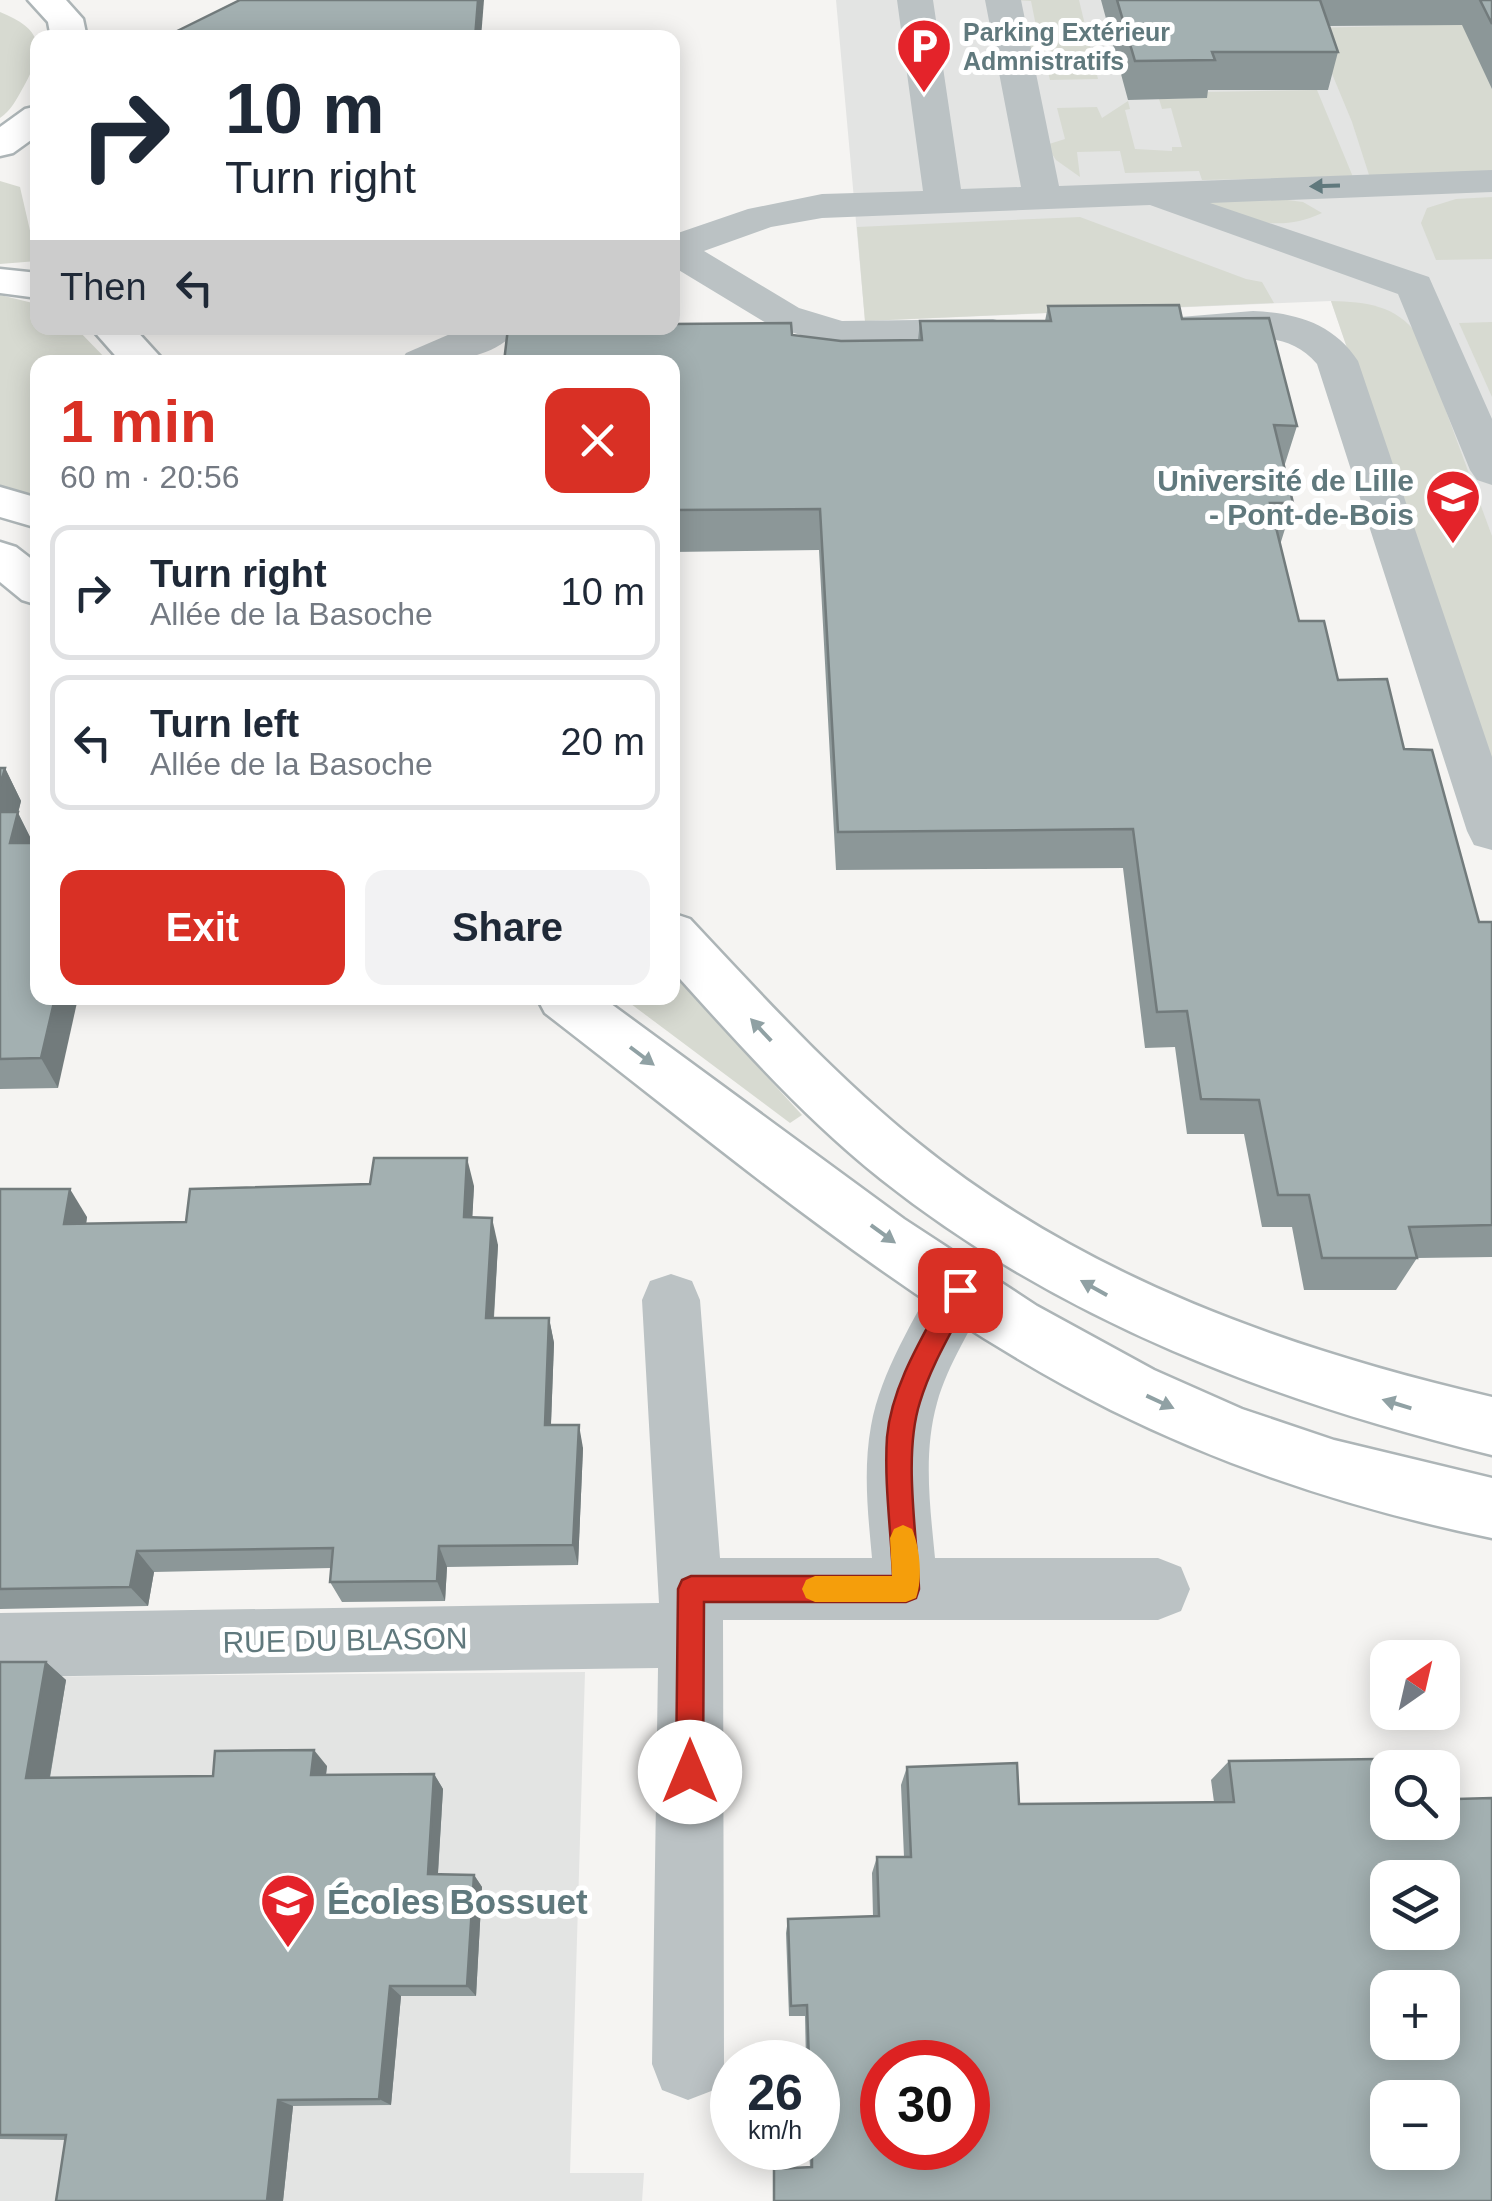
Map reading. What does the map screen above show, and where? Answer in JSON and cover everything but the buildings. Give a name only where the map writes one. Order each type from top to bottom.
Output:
[{"type":"main road","points":[[46,0],[65,19],[68,30]]},
{"type":"main road","points":[[75,30],[92,0]]},
{"type":"main road","points":[[0,134],[30,119]]},
{"type":"main road","points":[[0,145],[30,121]]},
{"type":"main road","points":[[0,281],[30,285]]},
{"type":"main road","points":[[119,335],[137,355]]},
{"type":"main road","points":[[0,502],[30,511]]},
{"type":"main road","points":[[0,558],[30,582]]},
{"type":"main road","points":[[680,943],[776,1046],[868,1135],[974,1216],[1034,1254],[1107,1296],[1249,1356],[1421,1411],[1492,1426]]},
{"type":"main road","points":[[573,1005],[960,1290],[1086,1366],[1217,1427],[1381,1485],[1492,1508]]},
{"type":"street","points":[[915,0],[944,202]]},
{"type":"street","points":[[1003,0],[1042,197]]},
{"type":"street","points":[[680,246],[762,216],[794,210],[1082,193],[1492,180]]},
{"type":"street","points":[[1266,237],[1307,237],[1373,208],[1420,196],[1492,188]]},
{"type":"street","points":[[1139,192],[1415,286],[1492,470]]},
{"type":"street","points":[[1082,193],[1264,267],[1345,281],[1396,280]]},
{"type":"street","points":[[680,254],[784,316],[840,334],[1042,330]]},
{"type":"street","points":[[1158,327],[1275,325],[1304,332],[1329,349],[1337,361],[1492,832]]},
{"type":"street","points":[[122,335],[152,355]]},
{"type":"street","points":[[437,355],[482,335]]},
{"type":"street","points":[[906,1589],[900,1437],[906,1405],[921,1366],[960,1290]]},
{"type":"street","points":[[671,1300],[691,1612],[688,2064]]},
{"type":"street","name":"RUE DU BLASON","points":[[0,1645],[691,1612],[906,1589],[1158,1590]]},
{"type":"shaded area","name":"Université de Lille - Pont-de-Bois","points":[[836,0],[1492,0],[1492,771],[1331,301],[865,321]]},
{"type":"shaded area","points":[[1012,0],[1079,0],[1098,79],[1050,80],[1044,56],[1026,55],[1020,27],[1036,26],[1031,1]]},
{"type":"shaded area","points":[[0,12],[30,31],[30,74],[11,108],[0,118]]},
{"type":"shaded area","points":[[1467,24],[1492,85],[1492,175],[1370,178],[1352,122],[1313,28]]},
{"type":"shaded area","points":[[1317,90],[1353,177],[1202,180],[1199,171],[1125,173],[1120,151],[1077,152],[1080,177],[1056,160],[1046,145],[1065,139],[1057,108],[1097,107],[1102,118],[1128,101],[1130,109],[1125,110],[1135,149],[1172,151],[1172,147],[1182,147],[1171,108],[1162,109],[1159,99],[1206,98],[1205,92]]},
{"type":"shaded area","points":[[0,181],[20,187],[30,231],[30,262],[0,264]]},
{"type":"shaded area","points":[[1492,197],[1492,259],[1436,260],[1421,223],[1427,208],[1456,199]]},
{"type":"shaded area","points":[[1273,198],[1303,202],[1322,213],[1290,223],[1260,222],[1198,203]]},
{"type":"shaded area","points":[[1080,217],[1262,282],[1274,303],[865,321],[857,227]]},
{"type":"shaded area","points":[[0,295],[30,302],[30,335],[83,335],[102,355],[30,355],[30,497],[0,485]]},
{"type":"shaded area","points":[[1331,301],[1390,311],[1418,335],[1492,536],[1492,771]]},
{"type":"shaded area","points":[[1492,322],[1492,397],[1459,323]]},
{"type":"shaded area","points":[[680,982],[802,1115],[790,1123],[632,1005],[680,1005]]},
{"type":"shaded area","name":"Écoles Bossuet","points":[[585,1672],[570,2173],[644,2173],[642,2201],[0,2201],[0,1677]]},
{"type":"slow traffic","points":[[815,1589],[906,1589],[903,1538]]},
{"type":"place","name":"Parking Extérieur Admnistratifs","points":[[924,95]]},
{"type":"place","name":"Université de Lille - Pont-de-Bois","points":[[1453,546]]},
{"type":"place","name":"Écoles Bossuet","points":[[288,1950]]},
{"type":"route","points":[[690,1772],[691,1589],[906,1589],[898,1470],[900,1437],[906,1405],[921,1366],[960,1290]]}]
